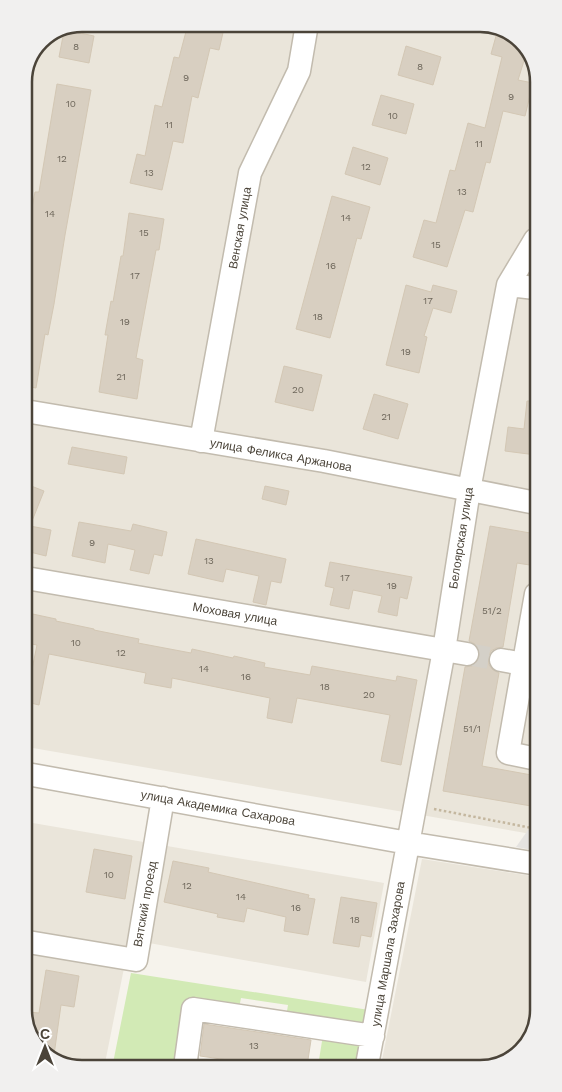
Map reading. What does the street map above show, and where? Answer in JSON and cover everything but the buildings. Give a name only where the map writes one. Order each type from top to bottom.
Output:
[{"type":"street","name":"Венская улица","points":[[201,441],[250,173],[299,71],[306,33]]},
{"type":"street","name":"Белоярская улица","points":[[408,843],[444,650],[469,490],[508,285],[530,248]]},
{"type":"street","points":[[508,285],[530,287]]},
{"type":"street","name":"улица Феликса Аржанова","points":[[33,412],[324,461],[530,502]]},
{"type":"street","name":"Моховая улица","points":[[32,579],[467,654]]},
{"type":"street","points":[[530,629],[508,753],[530,758]]},
{"type":"street","points":[[501,660],[524,664]]},
{"type":"street","name":"улица Академика Сахарова","points":[[32,775],[408,843]]},
{"type":"street","name":"Вятский проезд","points":[[32,943],[136,960],[163,798]]},
{"type":"street","points":[[408,843],[530,863]]},
{"type":"street","name":"улица Маршала Захарова","points":[[368,1060],[408,843]]},
{"type":"street","points":[[186,1059],[193,1009],[373,1036]]},
{"type":"path","points":[[431,809],[530,828]]},
{"type":"shaded area","points":[[82,32],[489,33],[505,39],[523,57],[530,82],[530,834],[32,748],[33,79],[36,63],[41,55],[47,47],[63,36]]},
{"type":"shaded area","points":[[32,823],[384,883],[366,982],[149,943],[145,970],[124,968],[106,1059],[73,1059],[60,1054],[47,1045],[36,1029],[32,1010]]},
{"type":"shaded area","points":[[528,830],[530,830],[530,850],[516,847]]},
{"type":"shaded area","points":[[422,859],[530,876],[530,1010],[527,1026],[515,1045],[499,1056],[480,1060],[382,1060]]},
{"type":"green space","points":[[131,973],[369,1010],[366,1028],[286,1017],[288,1005],[241,998],[239,1008],[189,1000],[178,1059],[114,1059]]},
{"type":"green space","points":[[323,1035],[363,1042],[360,1060],[319,1060]]},
{"type":"tunnel","points":[[467,654],[501,660]]}]
